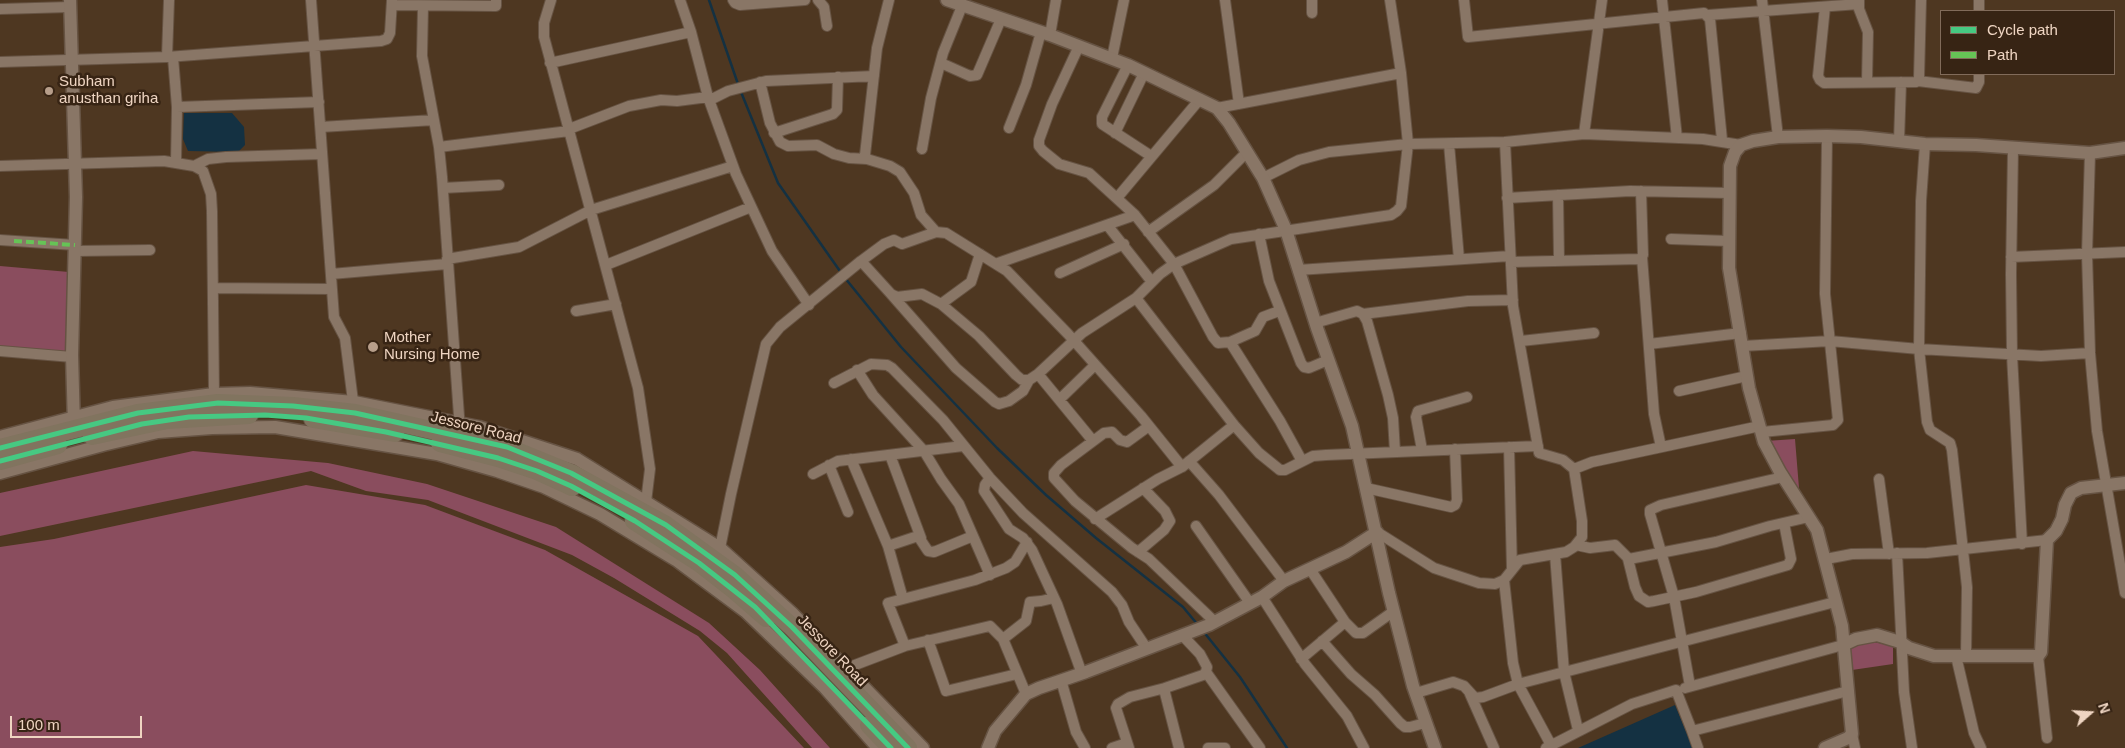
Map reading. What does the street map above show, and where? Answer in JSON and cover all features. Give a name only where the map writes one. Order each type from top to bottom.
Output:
[{"type":"highway","name":"Jessore Road","points":[[0,448],[74,423],[153,410],[218,403],[354,408],[460,429],[535,457],[571,473],[637,516],[666,525],[719,556],[908,748]]},
{"type":"highway","points":[[0,461],[111,431],[167,420],[242,415],[306,418],[416,437],[498,458],[537,471],[637,516],[755,607],[891,748]]},
{"type":"street","points":[[169,0],[170,57],[176,107],[176,162]]},
{"type":"street","points":[[0,437],[74,423],[113,407],[214,394],[250,393],[354,408],[345,338],[334,317],[311,0]]},
{"type":"street","points":[[0,62],[170,57],[315,47],[387,39],[390,33],[392,2],[423,6],[496,6],[496,0]]},
{"type":"street","points":[[551,0],[544,23],[544,37],[638,388],[650,470],[637,516]]},
{"type":"street","points":[[680,0],[691,32],[709,99],[733,166],[772,251],[809,305]]},
{"type":"street","points":[[733,0],[740,5],[806,0]]},
{"type":"street","points":[[818,0],[824,7],[826,26]]},
{"type":"street","points":[[866,159],[865,149],[877,48],[889,0]]},
{"type":"street","points":[[947,0],[1112,58],[1218,108],[1247,152],[1262,178],[1286,230],[1315,323],[1352,426],[1394,611],[1416,693],[1435,748]]},
{"type":"street","points":[[1009,128],[1046,34],[1056,0]]},
{"type":"street","points":[[1112,58],[1124,0]]},
{"type":"street","points":[[1225,0],[1239,104]]},
{"type":"street","points":[[1312,0],[1312,13]]},
{"type":"street","points":[[861,261],[956,368],[998,404],[1009,402],[1023,391],[1029,380],[1073,341],[1136,298],[1174,264],[1231,239],[1391,215],[1401,206],[1408,144],[1401,73],[1390,0]]},
{"type":"street","points":[[1464,0],[1468,37],[1704,13],[1708,15],[1763,12],[1859,2],[1868,32],[1867,82]]},
{"type":"street","points":[[1584,134],[1602,0]]},
{"type":"street","points":[[1662,0],[1677,138]]},
{"type":"street","points":[[1762,0],[1778,137]]},
{"type":"street","points":[[1918,81],[1921,0]]},
{"type":"street","points":[[0,10],[70,4],[75,121],[75,248],[72,357],[74,423]]},
{"type":"street","points":[[423,6],[422,56],[439,147],[460,429]]},
{"type":"street","points":[[922,149],[931,98],[941,63],[962,6]]},
{"type":"street","points":[[1825,7],[1818,76],[1824,83],[1918,81],[1976,88],[1979,82],[1979,75]]},
{"type":"street","points":[[1708,15],[1710,19],[1722,140]]},
{"type":"street","points":[[941,63],[970,76],[977,75],[1001,19]]},
{"type":"street","points":[[550,63],[691,32]]},
{"type":"street","points":[[1079,46],[1052,104],[1039,140],[1040,146],[1059,164],[1089,173],[1135,215],[1174,264],[1216,341],[1223,344],[1254,331],[1263,317],[1279,310]]},
{"type":"street","points":[[1128,65],[1101,121],[1102,124],[1151,156]]},
{"type":"street","points":[[1115,133],[1144,73]]},
{"type":"street","points":[[1218,108],[1401,73]]},
{"type":"street","points":[[439,147],[569,130],[629,106],[661,100],[709,99],[745,85],[760,82],[874,76]]},
{"type":"street","points":[[774,133],[833,114],[837,110],[838,77]]},
{"type":"street","points":[[760,82],[770,123],[780,142],[788,146],[817,145],[834,154],[849,158],[866,159],[890,166],[900,172],[914,193],[921,215],[936,232]]},
{"type":"street","points":[[1900,141],[1901,82]]},
{"type":"street","points":[[1117,198],[1200,99]]},
{"type":"street","points":[[176,107],[319,102]]},
{"type":"street","points":[[320,127],[434,120]]},
{"type":"street","points":[[1262,178],[1299,160],[1329,152],[1408,144],[1505,142],[1584,134],[1722,140],[1741,144],[1778,137],[1827,136],[2090,154],[2125,148]]},
{"type":"street","points":[[1574,469],[1592,462],[1661,447],[1761,429],[1836,423],[1838,420],[1825,294],[1827,136]]},
{"type":"street","points":[[1377,532],[1434,568],[1479,583],[1495,584],[1504,580],[1520,560],[1566,552],[1582,537],[1582,521],[1574,469],[1563,460],[1539,453],[1513,300],[1505,142]]},
{"type":"street","points":[[1448,144],[1459,259]]},
{"type":"street","points":[[1741,144],[1735,152],[1730,166],[1729,268],[1747,376],[1764,442],[1783,477],[1818,530],[1842,626],[1855,748]]},
{"type":"street","points":[[1925,144],[1921,201],[1919,349],[1927,422],[1930,430],[1950,444],[1952,450],[1967,587],[1961,656],[1974,733],[1981,748]]},
{"type":"street","points":[[2013,149],[2012,355],[2022,544]]},
{"type":"street","points":[[1148,232],[1214,185],[1247,152]]},
{"type":"street","points":[[194,166],[208,159],[226,157],[322,154]]},
{"type":"street","points":[[2090,154],[2087,254],[2090,353],[2097,431],[2125,593]]},
{"type":"street","points":[[0,166],[176,162],[194,166],[203,171],[211,194],[214,394]]},
{"type":"street","points":[[331,274],[447,262],[519,248],[591,210],[733,166]]},
{"type":"street","points":[[443,188],[498,185]]},
{"type":"street","points":[[1508,198],[1641,192],[1730,193]]},
{"type":"street","points":[[1641,192],[1642,258],[1654,414],[1661,447]]},
{"type":"street","points":[[1558,195],[1559,260]]},
{"type":"street","points":[[606,265],[751,207]]},
{"type":"street","points":[[998,263],[1135,215]]},
{"type":"street","points":[[1108,226],[1152,282]]},
{"type":"street","points":[[923,748],[792,613],[719,556],[766,344],[780,327],[861,261],[890,241],[894,240],[902,244],[936,232],[946,233],[998,263],[1073,341],[1149,426],[1219,495],[1284,581]]},
{"type":"street","points":[[1259,234],[1269,281],[1279,310],[1304,367],[1309,368],[1328,360]]},
{"type":"street","points":[[1671,239],[1729,240]]},
{"type":"street","points":[[0,240],[75,248],[150,250]]},
{"type":"street","points":[[1060,273],[1124,244]]},
{"type":"street","points":[[2011,257],[2125,252]]},
{"type":"street","points":[[940,304],[971,282],[980,254]]},
{"type":"street","points":[[1298,270],[1459,259],[1559,260],[1642,258]]},
{"type":"street","points":[[213,288],[332,289]]},
{"type":"street","points":[[891,294],[897,296],[922,294],[940,304],[979,336],[1016,375],[1022,380],[1029,380]]},
{"type":"street","points":[[1136,298],[1234,425],[1259,453],[1280,470],[1285,470],[1313,456],[1538,446]]},
{"type":"street","points":[[1363,314],[1468,300],[1513,300]]},
{"type":"street","points":[[576,311],[616,304]]},
{"type":"street","points":[[1315,323],[1357,311],[1363,314],[1367,321],[1388,396],[1393,418],[1395,452]]},
{"type":"street","points":[[1521,341],[1594,333]]},
{"type":"street","points":[[1649,344],[1740,333]]},
{"type":"street","points":[[1743,346],[1830,341],[2012,355],[2041,356],[2090,353]]},
{"type":"street","points":[[1230,342],[1280,421],[1302,460]]},
{"type":"street","points":[[0,351],[72,357]]},
{"type":"street","points":[[834,383],[866,365],[877,363],[892,368],[942,420],[990,478],[1023,513],[1112,592],[1122,605],[1129,622],[1148,649]]},
{"type":"street","points":[[1060,399],[1095,365]]},
{"type":"street","points":[[857,370],[873,395],[924,451],[959,504],[990,575]]},
{"type":"street","points":[[1038,374],[1092,441]]},
{"type":"street","points":[[1679,391],[1747,376]]},
{"type":"street","points":[[1422,450],[1416,417],[1418,411],[1467,397]]},
{"type":"street","points":[[1095,519],[1143,488],[1186,464],[1234,425]]},
{"type":"street","points":[[1149,426],[1127,442],[1108,431],[1061,465],[1054,473],[1054,478],[1058,485],[1095,519],[1178,585],[1212,624]]},
{"type":"street","points":[[0,473],[158,432],[212,428],[276,427],[437,454],[497,470],[544,486],[600,514],[637,516],[676,560],[746,612],[825,688],[878,748]]},
{"type":"street","points":[[814,474],[838,461],[963,446]]},
{"type":"street","points":[[1509,447],[1512,570]]},
{"type":"street","points":[[1366,488],[1451,507],[1455,505],[1457,500],[1455,449]]},
{"type":"street","points":[[890,455],[921,538],[931,552],[973,536]]},
{"type":"street","points":[[851,459],[888,546],[903,599]]},
{"type":"street","points":[[829,465],[848,512]]},
{"type":"street","points":[[1690,686],[1674,597],[1650,514],[1653,508],[1783,477]]},
{"type":"street","points":[[990,478],[984,488],[994,509],[1009,529],[1027,542],[1054,598],[1082,674]]},
{"type":"street","points":[[1879,480],[1893,553],[1904,692],[1912,748]]},
{"type":"street","points":[[1826,559],[1852,554],[1927,553],[2047,540],[2056,531],[2071,493],[2082,488],[2125,483]]},
{"type":"street","points":[[1138,552],[1164,530],[1170,521],[1165,511],[1143,488]]},
{"type":"street","points":[[1628,558],[1662,554],[1716,542],[1809,517]]},
{"type":"street","points":[[1576,544],[1590,548],[1615,545],[1628,558],[1635,588],[1643,599],[1648,602],[1674,597],[1788,565],[1791,559],[1784,523]]},
{"type":"street","points":[[1196,526],[1250,603]]},
{"type":"street","points":[[988,748],[996,731],[1026,694],[1212,624],[1262,596],[1284,581],[1346,552],[1377,532]]},
{"type":"street","points":[[888,546],[913,537],[918,536],[921,538]]},
{"type":"street","points":[[2046,738],[2038,656],[2041,652],[2047,540]]},
{"type":"street","points":[[905,646],[888,603],[990,575],[1015,562],[1027,542]]},
{"type":"street","points":[[1555,554],[1564,672],[1578,730]]},
{"type":"street","points":[[1310,569],[1345,622],[1356,633],[1359,634],[1394,611]]},
{"type":"street","points":[[1504,580],[1512,663],[1518,684],[1548,746],[1632,704],[1690,686],[1843,645],[1856,639],[1876,635],[1900,642],[1909,648],[1934,656],[2038,656]]},
{"type":"street","points":[[1262,596],[1301,659],[1347,716],[1364,748]]},
{"type":"street","points":[[1002,639],[1026,621],[1030,602],[1041,602],[1054,598]]},
{"type":"street","points":[[1470,694],[1475,698],[1483,697],[1518,684],[1835,602]]},
{"type":"street","points":[[1301,659],[1345,622]]},
{"type":"street","points":[[847,668],[905,646],[990,626],[1002,639],[1026,694]]},
{"type":"street","points":[[1187,634],[1204,661],[1206,672],[1260,748]]},
{"type":"street","points":[[928,640],[946,691],[1017,674]]},
{"type":"street","points":[[1322,641],[1351,674],[1375,694],[1405,727],[1425,723]]},
{"type":"street","points":[[1112,748],[1128,746],[1116,708],[1118,704],[1130,697],[1165,688],[1203,675],[1206,672]]},
{"type":"street","points":[[1061,680],[1076,732],[1085,748]]},
{"type":"street","points":[[1416,693],[1453,682],[1464,686],[1470,694],[1494,748]]},
{"type":"street","points":[[1165,688],[1180,748]]},
{"type":"street","points":[[1676,690],[1698,748]]},
{"type":"street","points":[[1692,731],[1848,691]]},
{"type":"street","points":[[1825,748],[1848,738],[1852,734]]},
{"type":"street","points":[[1208,748],[1225,748]]},
{"type":"shaded area","points":[[0,266],[69,272],[68,354],[0,348]]},
{"type":"shaded area","points":[[1795,439],[1799,488],[1794,489],[1766,441]]},
{"type":"shaded area","points":[[193,451],[328,463],[427,484],[556,527],[709,623],[760,670],[830,748],[812,748],[727,653],[700,631],[614,578],[572,555],[428,500],[366,491],[311,471],[0,536],[0,493]]},
{"type":"shaded area","points":[[306,485],[425,505],[545,550],[698,636],[804,748],[0,748],[0,547],[54,539]]},
{"type":"shaded area","points":[[1869,641],[1893,646],[1893,664],[1852,670],[1850,647]]},
{"type":"water","points":[[184,113],[232,113],[244,127],[245,145],[238,152],[188,151],[183,139]]},
{"type":"water","points":[[1675,705],[1693,748],[1578,748]]},
{"type":"waterway","points":[[709,0],[739,87]]},
{"type":"waterway","points":[[741,92],[778,183],[842,274]]},
{"type":"waterway","points":[[845,278],[901,347],[997,448],[1046,495],[1096,538],[1183,607],[1198,625]]},
{"type":"waterway","points":[[1203,631],[1240,677],[1287,748]]},
{"type":"marked path","points":[[14,241],[75,245]]},
{"type":"cycle path","points":[[0,448],[138,413],[218,403],[293,406],[355,413],[507,447],[571,473],[666,525],[735,575],[792,627],[908,748]]},
{"type":"cycle path","points":[[0,461],[142,424],[189,417],[265,415],[306,418],[386,432],[498,458],[537,471],[571,486],[635,521],[699,563],[755,607],[891,748]]},
{"type":"place","name":"Subham anusthan griha","points":[[49,91]]},
{"type":"place","name":"Mother Nursing Home","points":[[373,347]]}]
